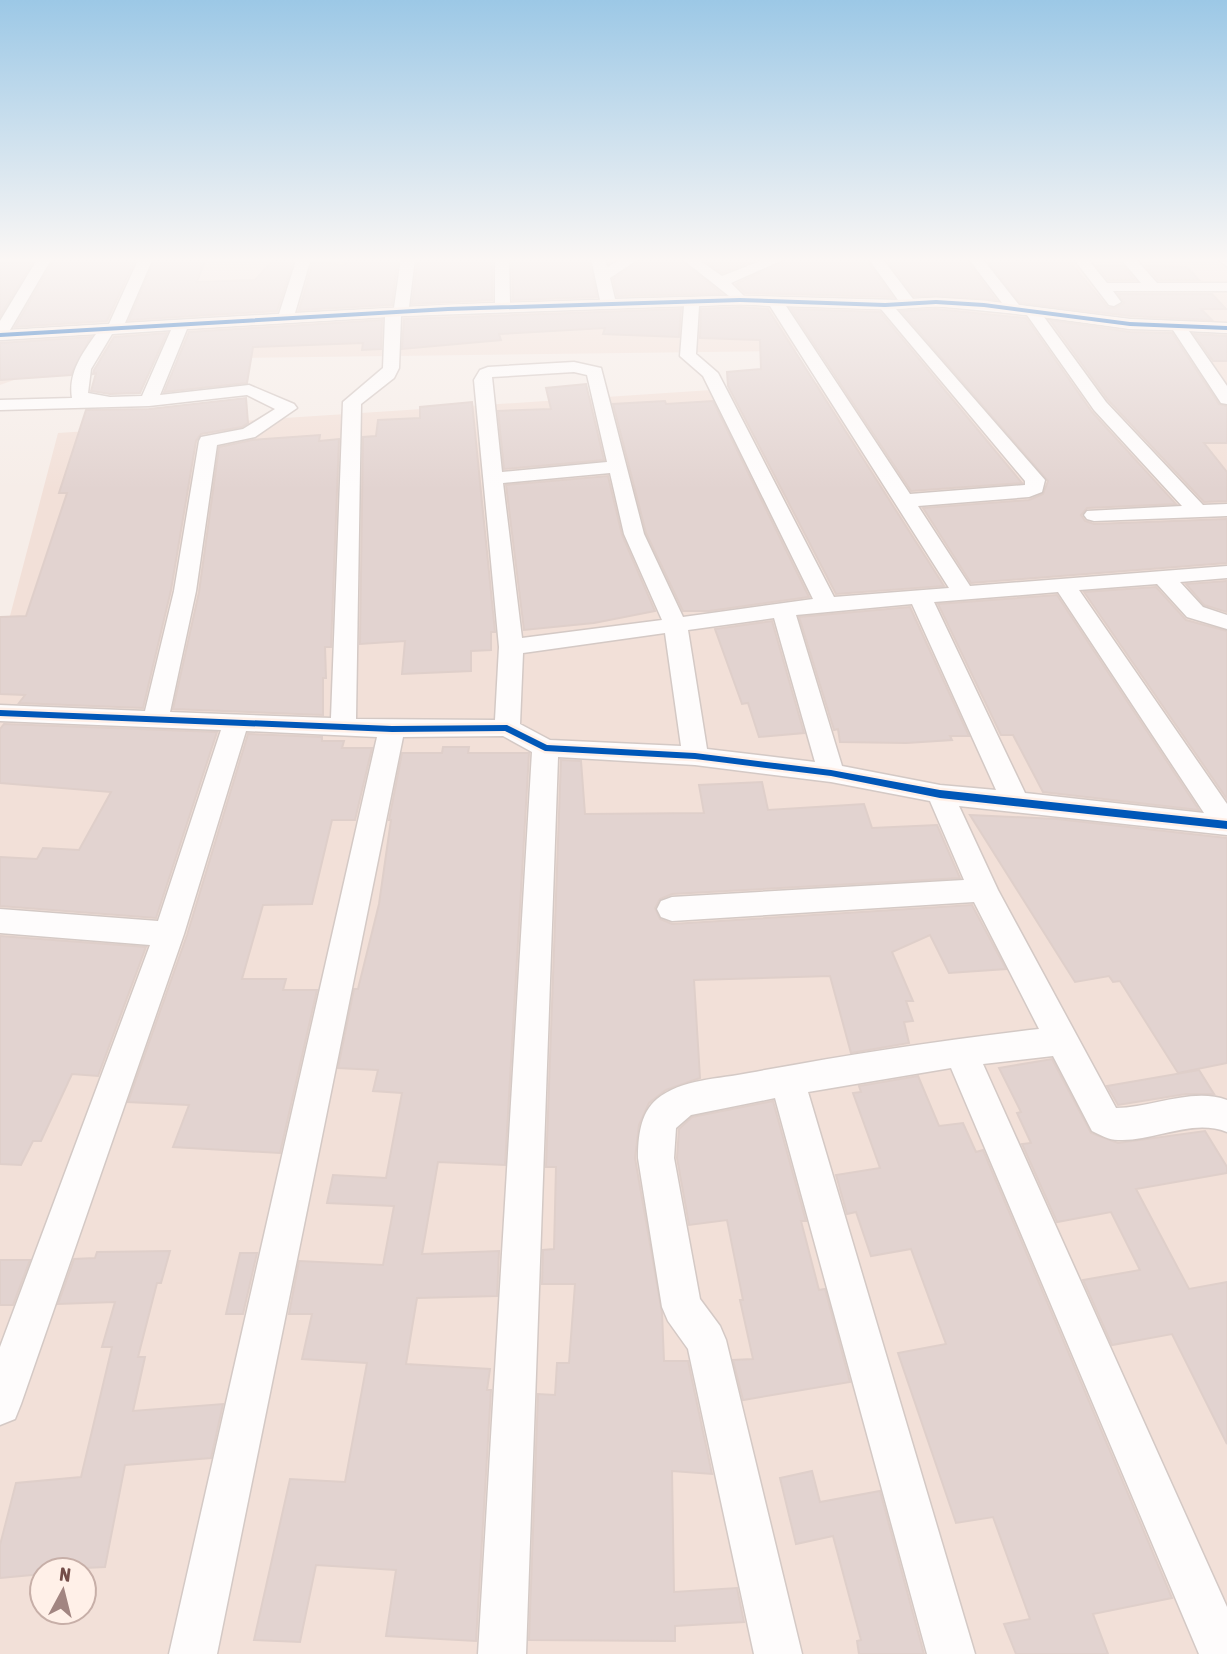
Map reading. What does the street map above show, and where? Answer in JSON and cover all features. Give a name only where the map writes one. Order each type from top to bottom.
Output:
[{"type":"street","points":[[107,335],[79,373],[80,397],[149,401]]},
{"type":"street","points":[[149,401],[177,335]]},
{"type":"street","points":[[344,727],[352,402],[388,374],[395,335]]},
{"type":"street","points":[[690,335],[688,356],[710,373],[827,604]]},
{"type":"street","points":[[797,335],[964,593]]},
{"type":"street","points":[[904,501],[1029,491],[1035,488],[1035,480],[911,335]]},
{"type":"street","points":[[1044,335],[1100,405],[1198,511]]},
{"type":"street","points":[[1183,335],[1227,399]]},
{"type":"street","points":[[508,728],[511,647],[482,380],[494,370],[575,367],[595,372],[634,534],[676,623],[695,756]]},
{"type":"street","points":[[0,405],[149,401],[249,390],[288,408],[249,433],[208,441],[185,592],[156,719]]},
{"type":"street","points":[[494,478],[617,467]]},
{"type":"street","points":[[1094,515],[1227,510]]},
{"type":"street","points":[[511,647],[827,604],[1227,572]]},
{"type":"street","points":[[1162,576],[1195,612],[1227,622]]},
{"type":"street","points":[[0,713],[392,729],[508,728],[545,748],[695,756],[831,773],[940,794],[1227,825],[1064,584]]},
{"type":"street","points":[[920,597],[1015,802]]},
{"type":"street","points":[[783,611],[831,773]]},
{"type":"street","points":[[0,1404],[169,934],[236,722]]},
{"type":"street","points":[[193,1654],[392,729]]},
{"type":"street","points":[[502,1654],[545,748]]},
{"type":"street","points":[[940,794],[983,890],[1104,1120],[1125,1124],[1203,1113],[1222,1112],[1227,1116]]},
{"type":"street","points":[[673,909],[983,890]]},
{"type":"street","points":[[0,922],[169,934]]},
{"type":"street","points":[[778,1654],[706,1340],[682,1307],[654,1133],[662,1119],[679,1104],[787,1080],[961,1052],[1062,1041]]},
{"type":"street","points":[[961,1052],[1223,1654]]},
{"type":"street","points":[[787,1080],[951,1654]]},
{"type":"shaded area","points":[[0,335],[1227,335],[1227,1654],[0,1654],[0,654],[58,433],[880,379],[861,350],[70,360],[0,385]]},
{"type":"building","points":[[166,335],[140,393],[110,394],[91,391],[96,373],[93,374],[94,370],[114,337]]},
{"type":"building","points":[[188,335],[381,335],[381,349],[362,350],[363,343],[253,347],[247,383],[164,392]]},
{"type":"building","points":[[403,335],[499,335],[501,340],[402,349]]},
{"type":"building","points":[[633,335],[679,335],[679,337]]},
{"type":"building","points":[[700,335],[785,335],[944,586],[836,594],[728,386],[727,372],[761,369],[760,340],[700,338]]},
{"type":"building","points":[[808,335],[899,335],[1022,483],[911,491]]},
{"type":"building","points":[[922,335],[1038,335],[1092,412],[1176,504],[1087,508],[1081,515],[1085,521],[1094,524],[1227,519],[1227,563],[971,583],[923,508],[1029,500],[1043,494],[1048,481]]},
{"type":"building","points":[[1061,335],[1173,335],[1219,404],[1227,406],[1227,443],[1204,443],[1227,472],[1227,501],[1204,502],[1108,400]]},
{"type":"building","points":[[1195,335],[1227,336],[1227,361],[1213,361]]},
{"type":"building","points":[[91,337],[71,375],[0,380],[0,343]]},
{"type":"building","points":[[586,384],[604,460],[504,469],[498,411],[551,409],[546,388]]},
{"type":"building","points":[[246,398],[248,423],[242,427],[201,434],[196,441],[171,590],[143,708],[19,703],[25,695],[0,694],[0,617],[26,616],[67,493],[59,493],[86,410],[149,409]]},
{"type":"building","points":[[665,401],[666,404],[713,401],[809,597],[709,611],[683,611],[646,533],[613,404]]},
{"type":"building","points":[[472,402],[495,632],[491,632],[491,650],[471,651],[471,671],[402,674],[405,641],[360,644],[363,437],[376,436],[378,420],[420,418],[420,407]]},
{"type":"building","points":[[320,435],[319,441],[339,439],[331,647],[325,647],[323,715],[173,709],[199,592],[219,447],[252,440]]},
{"type":"building","points":[[608,476],[622,535],[655,611],[594,623],[524,630],[506,485]]},
{"type":"building","points":[[1227,581],[1227,612],[1204,605],[1186,584]]},
{"type":"building","points":[[1156,587],[1186,620],[1227,631],[1227,799],[1084,592]]},
{"type":"building","points":[[1057,595],[1199,810],[1043,792],[1013,735],[1001,735],[938,604]]},
{"type":"building","points":[[910,607],[969,736],[906,743],[840,742],[838,729],[834,730],[799,617]]},
{"type":"building","points":[[772,621],[804,733],[759,737],[748,703],[742,704],[715,629]]},
{"type":"building","points":[[4,724],[217,732],[156,918],[0,906],[0,857],[37,859],[43,848],[79,850],[111,792],[0,783],[0,729]]},
{"type":"building","points":[[248,734],[322,737],[322,741],[344,741],[342,748],[372,748],[355,820],[332,820],[312,904],[263,905],[242,979],[286,979],[283,990],[317,990],[280,1153],[173,1147],[189,1105],[128,1102],[187,935]]},
{"type":"building","points":[[443,747],[469,747],[468,753],[529,753],[505,1165],[438,1162],[422,1254],[499,1251],[497,1296],[417,1298],[406,1364],[490,1369],[476,1641],[386,1636],[396,1570],[316,1565],[300,1642],[254,1640],[290,1479],[345,1482],[367,1363],[302,1359],[312,1314],[289,1314],[299,1261],[383,1265],[394,1206],[327,1203],[333,1175],[386,1178],[402,1093],[373,1091],[378,1070],[338,1068],[354,989],[358,989],[379,904],[389,820],[402,753],[442,753]]},
{"type":"building","points":[[561,760],[581,761],[585,814],[704,813],[699,785],[762,782],[768,810],[864,804],[872,828],[937,825],[960,878],[672,894],[660,899],[655,908],[660,919],[672,924],[972,905],[1006,969],[949,973],[930,935],[892,952],[913,1001],[906,1001],[913,1021],[904,1022],[909,1043],[851,1053],[830,976],[694,980],[700,1078],[666,1090],[649,1103],[639,1125],[635,1158],[662,1313],[664,1361],[688,1361],[712,1474],[672,1471],[674,1592],[737,1588],[744,1622],[675,1626],[675,1641],[529,1640],[538,1394],[555,1395],[557,1363],[569,1363],[575,1284],[542,1284],[543,1250],[554,1249],[556,1167],[546,1167]]},
{"type":"building","points":[[970,815],[1057,819],[1227,838],[1227,1063],[1178,1073],[1120,981],[1113,982],[1109,976],[1075,982]]},
{"type":"building","points":[[0,936],[146,947],[98,1076],[72,1074],[41,1141],[33,1141],[21,1165],[0,1164]]},
{"type":"building","points":[[1052,1059],[1091,1133],[1118,1143],[1205,1131],[1227,1167],[1227,1173],[1136,1189],[1189,1289],[1227,1282],[1227,1444],[1172,1334],[1112,1345],[1083,1280],[1140,1270],[1111,1212],[1057,1222],[1022,1144],[1031,1143],[1017,1113],[1021,1112],[999,1068]]},
{"type":"building","points":[[1199,1070],[1214,1094],[1186,1094],[1118,1105],[1107,1086]]},
{"type":"building","points":[[918,1076],[939,1126],[963,1123],[976,1152],[983,1150],[1172,1598],[1093,1614],[1108,1654],[1016,1654],[1004,1624],[1030,1619],[993,1517],[956,1523],[898,1353],[946,1344],[911,1249],[871,1256],[856,1212],[847,1214],[836,1175],[880,1168],[853,1093],[861,1092],[859,1086]]},
{"type":"building","points":[[773,1101],[806,1221],[801,1221],[819,1290],[825,1289],[850,1382],[743,1400],[733,1360],[753,1359],[727,1220],[689,1225],[677,1158],[679,1129],[692,1117]]},
{"type":"building","points":[[170,1251],[161,1283],[157,1283],[138,1357],[145,1357],[133,1411],[223,1404],[211,1458],[125,1465],[105,1567],[98,1567],[98,1556],[28,1556],[28,1575],[0,1578],[0,1545],[16,1483],[81,1477],[112,1347],[102,1347],[115,1302],[58,1304],[74,1259],[95,1258],[97,1252]]},
{"type":"building","points":[[240,1253],[257,1253],[243,1314],[226,1314]]},
{"type":"building","points":[[0,1260],[30,1260],[13,1305],[0,1305]]},
{"type":"building","points":[[812,1471],[820,1502],[880,1491],[924,1654],[859,1654],[857,1641],[861,1640],[833,1536],[796,1544],[780,1478]]},
{"type":"cycle path","points":[[0,713],[392,729],[507,728],[545,748],[695,756],[831,773],[940,794],[1227,825]]}]
